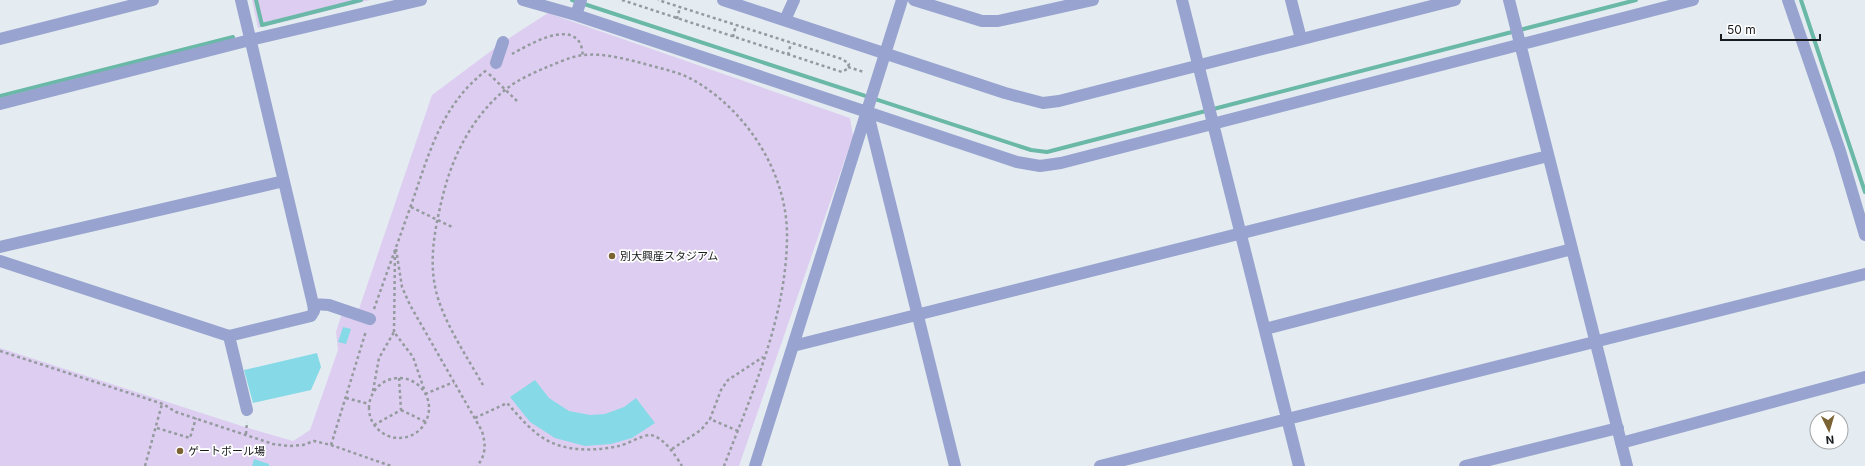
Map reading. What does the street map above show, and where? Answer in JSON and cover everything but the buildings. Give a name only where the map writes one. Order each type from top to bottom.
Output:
[{"type":"street","points":[[0,39],[153,0]]},
{"type":"street","points":[[0,261],[229,336],[304,319],[311,316],[314,311],[313,304],[241,0]]},
{"type":"street","points":[[0,104],[250,40],[421,0]]},
{"type":"street","points":[[523,0],[576,15],[869,109],[1017,162],[1040,166],[1061,163],[1213,120],[1519,41],[1693,0]]},
{"type":"street","points":[[576,15],[581,0]]},
{"type":"street","points":[[723,0],[1005,93],[1043,103],[1059,101],[1455,0]]},
{"type":"street","points":[[785,20],[794,0]]},
{"type":"street","points":[[755,466],[869,109],[902,0]]},
{"type":"street","points":[[914,0],[982,21],[998,21],[1093,0]]},
{"type":"street","points":[[1182,0],[1299,466]]},
{"type":"street","points":[[1291,0],[1301,40]]},
{"type":"street","points":[[1509,0],[1627,466]]},
{"type":"street","points":[[1788,0],[1840,151],[1865,235]]},
{"type":"street","points":[[496,63],[503,42]]},
{"type":"street","points":[[869,109],[917,315],[955,466]]},
{"type":"street","points":[[793,346],[1548,156]]},
{"type":"street","points":[[0,247],[284,181]]},
{"type":"street","points":[[1265,329],[1572,249]]},
{"type":"street","points":[[1100,466],[1865,274]]},
{"type":"street","points":[[313,304],[329,305],[370,319]]},
{"type":"street","points":[[229,336],[247,410]]},
{"type":"street","points":[[1622,443],[1865,377]]},
{"type":"street","points":[[1465,466],[1618,428]]},
{"type":"path","points":[[622,0],[842,72],[846,71],[848,67]]},
{"type":"path","points":[[658,0],[845,60],[848,67]]},
{"type":"path","points":[[677,19],[680,7]]},
{"type":"path","points":[[733,37],[736,25]]},
{"type":"path","points":[[331,445],[370,319],[411,207],[431,145],[449,111],[471,84],[496,63],[551,35],[563,34],[574,37],[580,43],[583,55]]},
{"type":"path","points":[[788,55],[792,43]]},
{"type":"path","points":[[483,385],[441,307],[435,289],[432,267],[437,218],[448,177],[463,140],[477,120],[505,89],[537,72],[583,55],[623,58],[674,72],[695,81],[733,112],[747,126],[757,140],[775,175],[785,212],[787,234],[778,306],[764,357],[724,466]]},
{"type":"path","points":[[848,67],[864,72]]},
{"type":"path","points":[[486,71],[517,101]]},
{"type":"path","points":[[411,207],[437,218],[454,228]]},
{"type":"path","points":[[394,332],[413,357],[428,401],[429,412],[426,422],[419,430],[411,436],[401,438],[392,437],[383,433],[374,425],[371,419],[369,404],[373,393],[379,358],[394,332],[395,250]]},
{"type":"path","points":[[395,250],[402,287],[410,305],[482,431],[486,445],[482,460],[477,466]]},
{"type":"path","points":[[0,351],[162,404],[176,412],[273,444],[289,446],[303,445],[314,441],[331,445],[391,466]]},
{"type":"path","points":[[672,449],[701,430],[710,419],[720,390],[728,380],[764,357]]},
{"type":"path","points":[[373,393],[380,384],[388,380],[399,378],[408,379],[417,384],[425,393]]},
{"type":"path","points":[[399,378],[401,410]]},
{"type":"path","points":[[425,393],[454,382]]},
{"type":"path","points":[[346,398],[369,404]]},
{"type":"path","points":[[475,418],[507,403],[535,432],[557,445],[575,449],[600,450],[627,444],[650,435],[656,437],[672,449],[682,466]]},
{"type":"path","points":[[145,466],[162,404]]},
{"type":"path","points":[[401,410],[426,422]]},
{"type":"path","points":[[374,425],[401,410]]},
{"type":"path","points":[[156,428],[190,438],[196,418]]},
{"type":"path","points":[[710,419],[738,431]]},
{"type":"shaded area","points":[[252,0],[370,0],[258,28]]},
{"type":"shaded area","points":[[548,13],[850,118],[853,136],[739,466],[0,466],[0,348],[248,428],[293,441],[310,430],[338,350],[336,332],[342,313],[359,309],[432,95],[503,42]]},
{"type":"waterway","points":[[256,0],[262,25],[361,0]]},
{"type":"waterway","points":[[572,0],[1031,150],[1047,152],[1636,0]]},
{"type":"waterway","points":[[1801,0],[1865,192]]},
{"type":"waterway","points":[[0,96],[233,37]]},
{"type":"place","name":"別大興産スタジアム","points":[[612,256]]},
{"type":"place","name":"ゲートボール場","points":[[180,451]]}]
